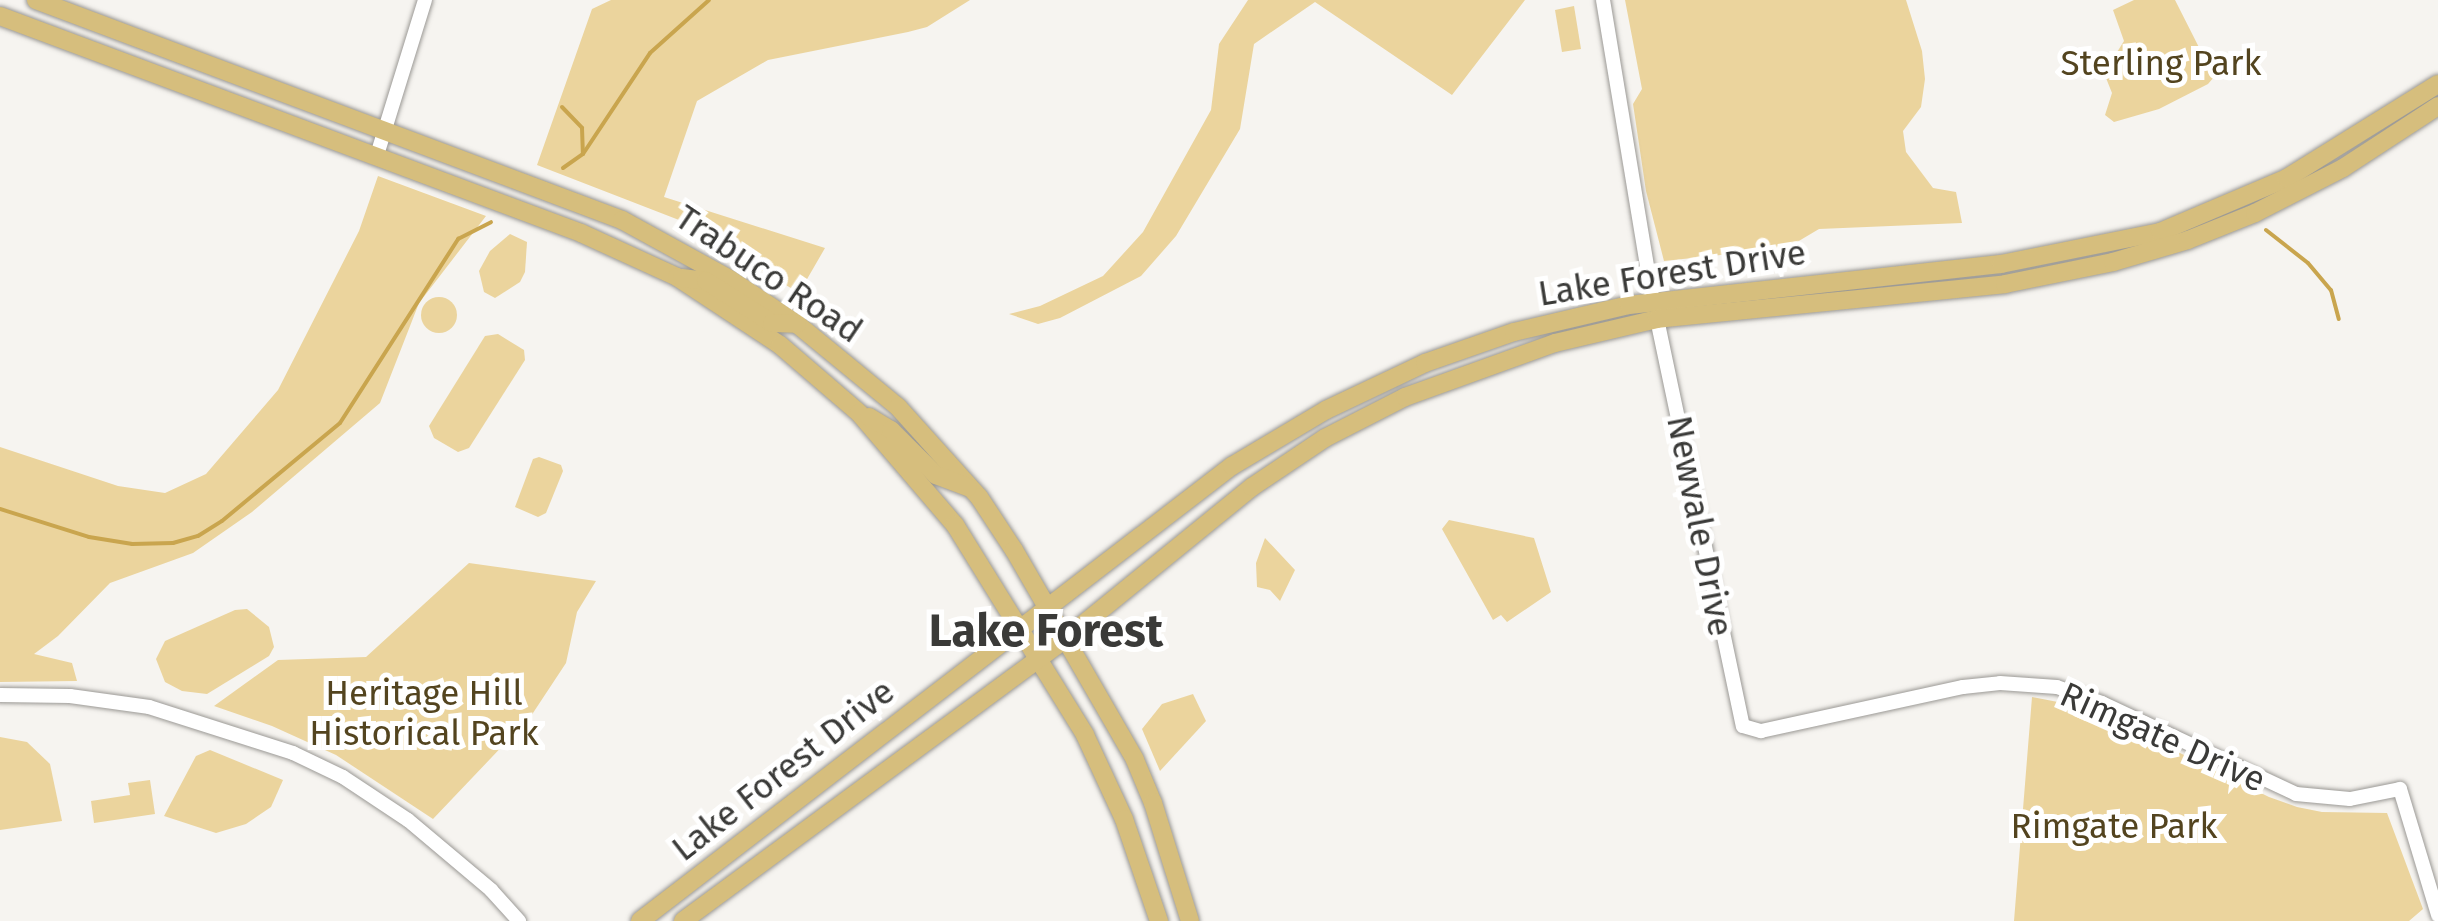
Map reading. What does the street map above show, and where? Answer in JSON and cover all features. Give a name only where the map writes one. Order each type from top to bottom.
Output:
[{"type":"main road","name":"Trabuco Road","points":[[36,0],[648,232],[797,324],[882,392],[970,488],[1014,550],[1112,718],[1147,788],[1190,921]]},
{"type":"main road","name":"Trabuco Road","points":[[0,16],[581,233],[677,278],[794,356],[859,413],[955,524],[1084,735],[1124,819],[1159,921]]},
{"type":"main road","name":"Lake Forest Drive","points":[[640,921],[1232,466],[1326,410],[1425,363],[1514,332],[2036,258],[2160,232],[2302,169],[2438,84]]},
{"type":"main road","name":"Lake Forest Drive","points":[[683,921],[1064,639],[1252,487],[1325,438],[1405,397],[1655,310],[2005,284],[2113,262],[2255,213],[2344,168],[2438,106]]},
{"type":"main road","points":[[1954,269],[1965,276],[2005,284],[2036,258]]},
{"type":"main road","points":[[677,278],[706,281],[772,324],[797,324]]},
{"type":"main road","points":[[794,356],[810,360],[859,401],[870,401],[882,392]]},
{"type":"main road","points":[[859,413],[891,430],[936,475],[970,488]]},
{"type":"street","points":[[377,155],[425,0]]},
{"type":"street","name":"Newvale Drive","points":[[1603,0],[1655,310],[1737,710],[1748,730]]},
{"type":"street","name":"Rimgate Drive","points":[[1748,730],[1963,687],[2038,684],[2102,703],[2296,794],[2350,799],[2400,789],[2438,915]]},
{"type":"street","points":[[0,695],[70,696],[149,707],[293,753],[343,777],[408,820],[480,880],[519,921]]},
{"type":"green space","points":[[611,0],[970,0],[927,27],[768,60],[697,101],[664,197],[825,248],[799,293],[679,220],[537,165],[592,9]]},
{"type":"green space","points":[[1248,0],[1525,0],[1452,95],[1315,2],[1254,44],[1240,129],[1176,236],[1141,276],[1060,318],[1038,324],[1009,314],[1040,306],[1103,276],[1143,232],[1211,110],[1219,44]]},
{"type":"green space","points":[[1625,0],[1906,0],[1922,51],[1925,79],[1921,107],[1903,131],[1906,152],[1933,188],[1956,192],[1962,223],[1819,229],[1787,248],[1664,261],[1646,191],[1633,104],[1642,89]]},
{"type":"green space","name":"Sterling Park","points":[[2134,0],[2175,0],[2214,77],[2208,84],[2159,109],[2114,122],[2105,115],[2112,93],[2104,73],[2124,41],[2113,10]]},
{"type":"green space","points":[[1574,6],[1581,49],[1562,52],[1555,10]]},
{"type":"green space","points":[[378,176],[486,216],[419,303],[380,403],[252,512],[193,553],[110,583],[58,636],[34,654],[72,663],[77,681],[0,682],[0,447],[118,486],[165,493],[206,474],[278,390],[359,231]]},
{"type":"green space","points":[[510,234],[527,242],[525,272],[520,282],[495,298],[484,292],[479,271],[490,251]]},
{"type":"green space","points":[[439,297],[451,303],[457,315],[451,327],[439,333],[427,327],[421,315],[427,303]]},
{"type":"green space","points":[[498,334],[524,350],[525,360],[469,448],[458,452],[434,438],[429,426],[485,336]]},
{"type":"green space","points":[[539,457],[561,465],[563,471],[546,513],[538,517],[515,507],[533,459]]},
{"type":"green space","points":[[1449,520],[1534,538],[1551,592],[1507,622],[1501,615],[1493,620],[1442,529]]},
{"type":"green space","points":[[1265,538],[1295,570],[1280,601],[1270,590],[1257,587],[1256,563]]},
{"type":"green space","name":"Heritage Hill Historical Park","points":[[469,563],[596,581],[577,612],[566,663],[531,716],[433,819],[336,755],[272,726],[214,706],[278,660],[366,657]]},
{"type":"green space","points":[[247,609],[269,627],[274,647],[269,656],[207,694],[182,691],[165,682],[156,659],[165,641],[235,610]]},
{"type":"green space","points":[[1193,694],[1206,721],[1160,771],[1142,729],[1162,704]]},
{"type":"green space","name":"Rimgate Park","points":[[2032,697],[2089,708],[2269,797],[2297,807],[2322,812],[2387,813],[2423,909],[2409,921],[2014,921]]},
{"type":"green space","points":[[0,737],[27,742],[50,764],[62,821],[0,830]]},
{"type":"green space","points":[[210,750],[283,780],[271,807],[246,824],[216,833],[164,816],[196,756]]},
{"type":"green space","points":[[150,780],[155,814],[94,823],[91,801],[130,795],[128,783]]},
{"type":"waterway","points":[[563,168],[583,154],[650,53],[709,0]]},
{"type":"waterway","points":[[562,107],[582,128],[583,154]]},
{"type":"waterway","points":[[0,509],[89,537],[132,544],[173,543],[198,536],[222,521],[340,423],[458,239],[491,222]]},
{"type":"waterway","points":[[2266,230],[2308,263],[2331,290],[2339,319]]},
{"type":"district","name":"Lake Forest","points":[[1046,632]]}]
